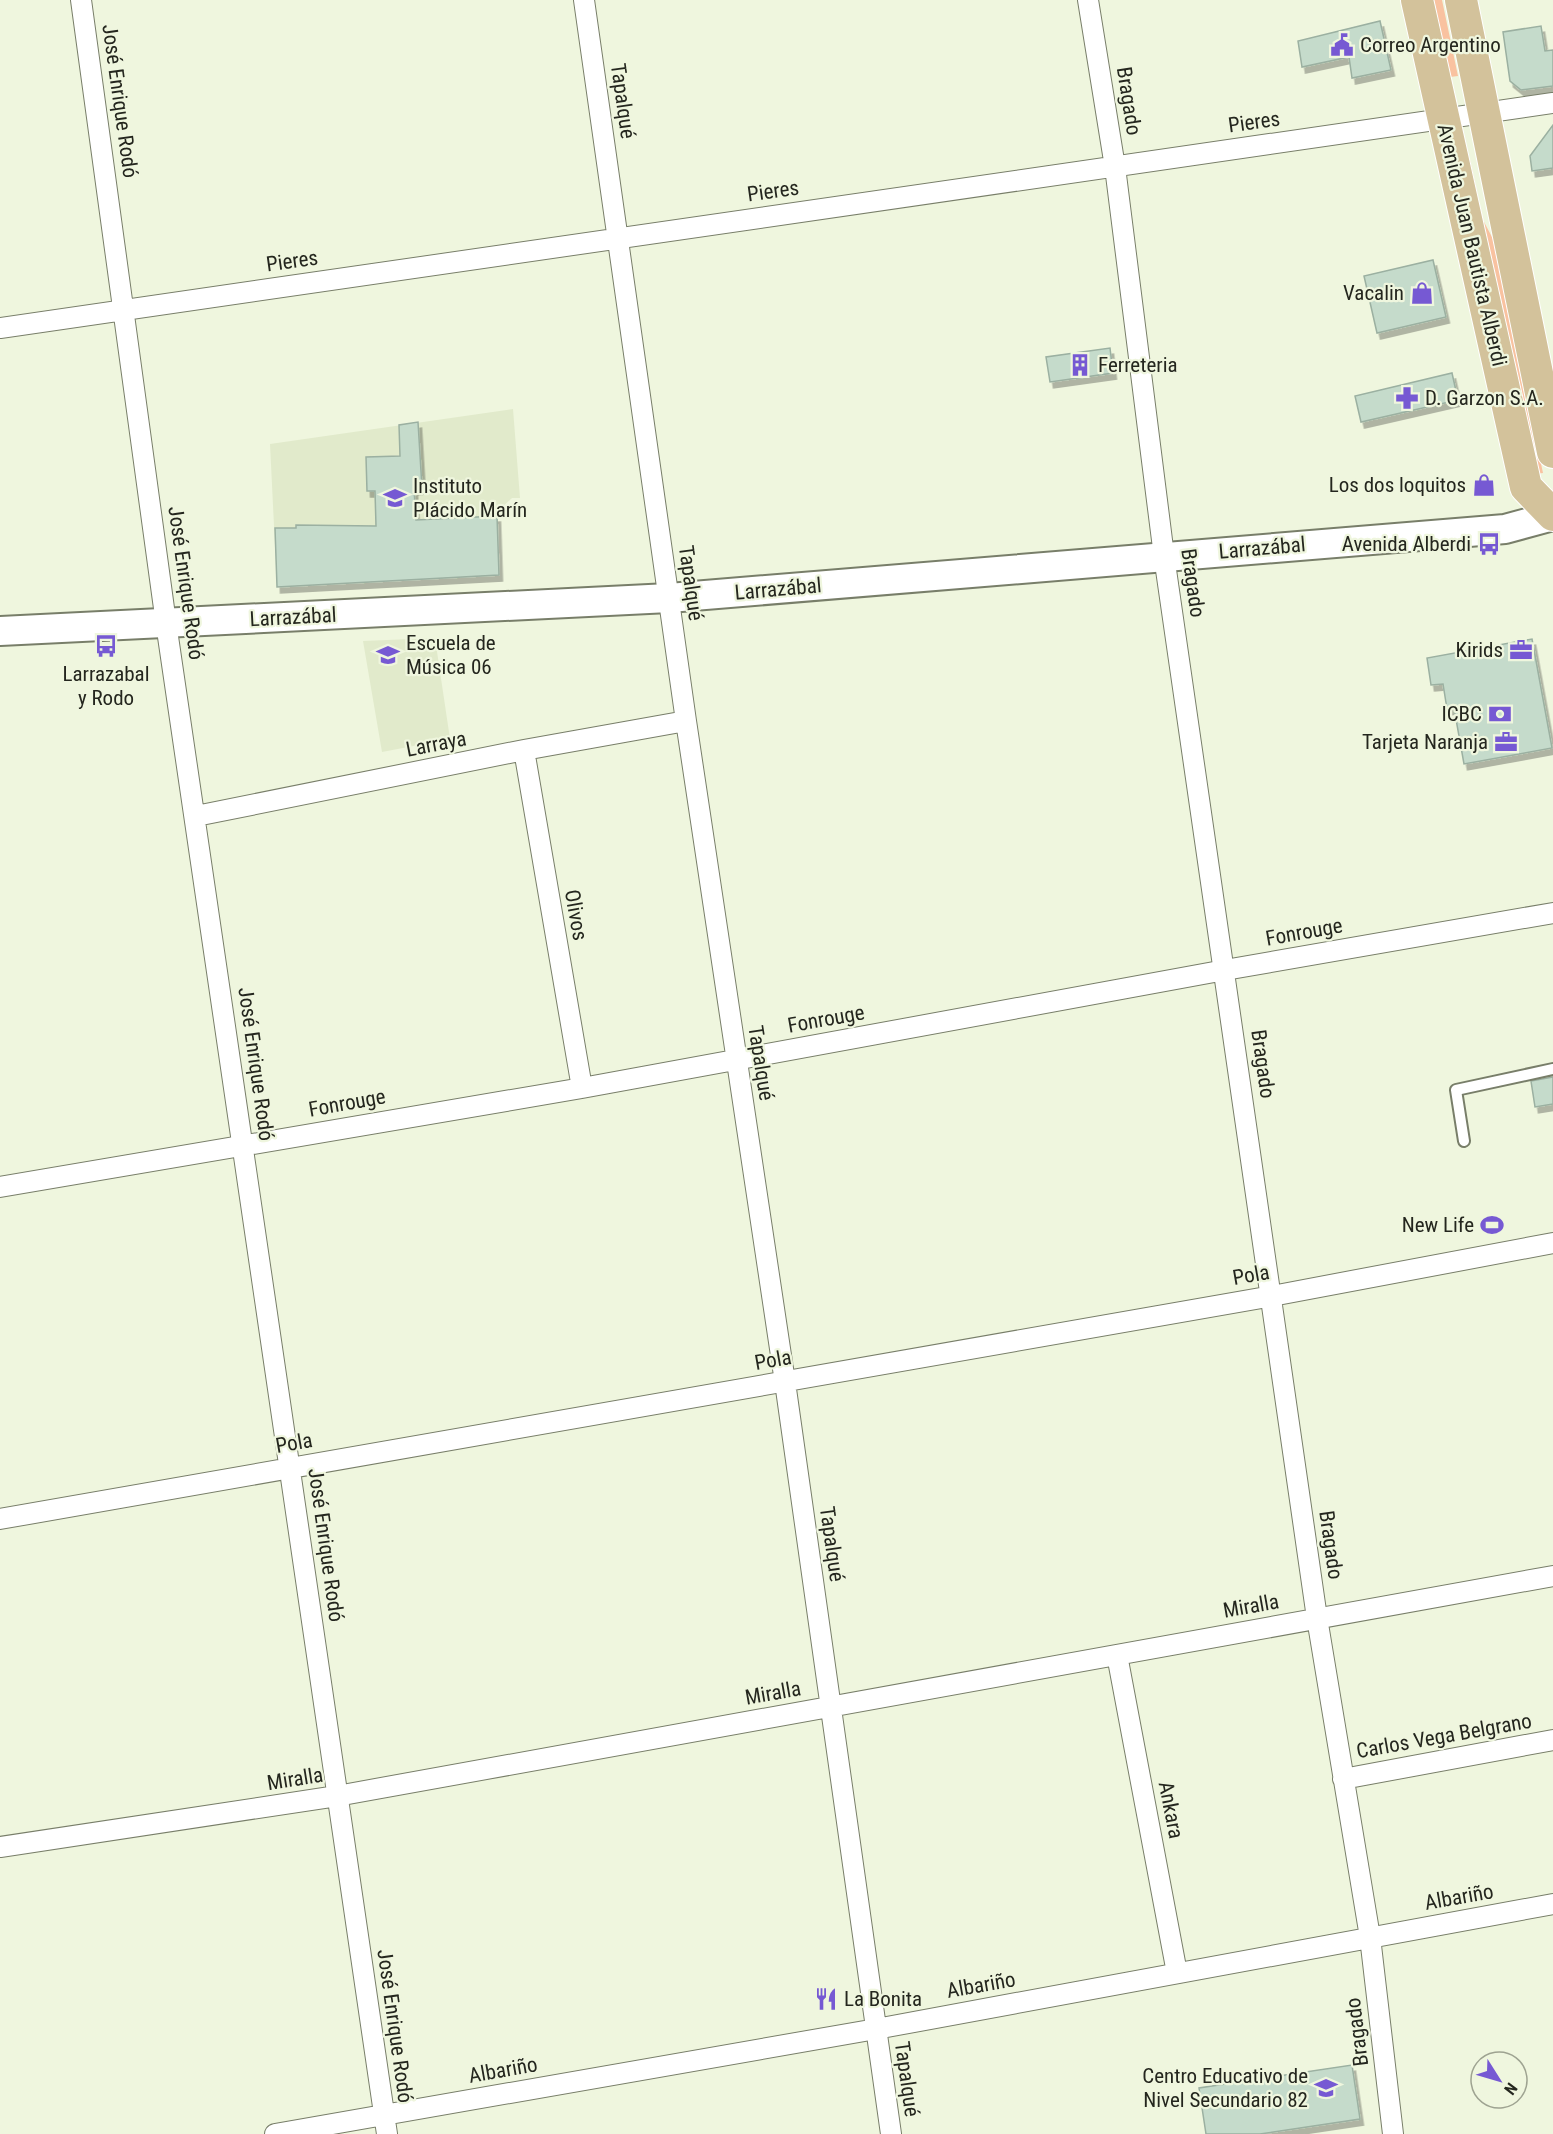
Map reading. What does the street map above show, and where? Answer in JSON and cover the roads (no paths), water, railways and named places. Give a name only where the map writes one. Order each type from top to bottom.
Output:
[{"type":"main road","name":"Avenida Juan Bautista Alberdi","points":[[1417,0],[1526,487],[1553,516]]},
{"type":"main road","name":"Avenida Juan Bautista Alberdi","points":[[1461,0],[1553,452]]},
{"type":"street","name":"José Enrique Rodó","points":[[81,0],[166,623],[196,816],[385,2125]]},
{"type":"street","name":"Tapalqué","points":[[584,0],[686,721],[832,1707],[891,2134]]},
{"type":"street","name":"Bragado","points":[[1088,0],[1115,167],[1164,556],[1317,1618],[1370,1937],[1393,2134]]},
{"type":"street","name":"Pieres","points":[[0,328],[1553,103]]},
{"type":"street","name":"Larrazábal","points":[[0,631],[669,598],[1505,529],[1553,516]]},
{"type":"street","name":"Larraya","points":[[196,816],[524,750],[686,721]]},
{"type":"street","name":"Olivos","points":[[524,750],[582,1088]]},
{"type":"street","name":"Fonrouge","points":[[0,1186],[582,1088],[1225,970],[1553,913]]},
{"type":"street","name":"Pola","points":[[0,1519],[1272,1296],[1553,1243]]},
{"type":"street","name":"Miralla","points":[[0,1847],[338,1796],[1553,1576]]},
{"type":"street","name":"Ankara","points":[[1117,1655],[1177,1973]]},
{"type":"street","name":"Carlos Vega Belgrano","points":[[1343,1779],[1553,1740]]},
{"type":"street","name":"Albariño","points":[[275,2134],[385,2125],[876,2029],[1553,1904]]},
{"type":"lane","points":[[1464,1141],[1456,1090],[1553,1069]]},
{"type":"place","name":"Correo Argentino","points":[[1342,45]]},
{"type":"place","name":"Vacalin","points":[[1422,293]]},
{"type":"place","name":"Ferreteria","points":[[1080,365]]},
{"type":"place","name":"D. Garzon S.A.","points":[[1407,398]]},
{"type":"place","name":"Los dos loquitos","points":[[1484,485]]},
{"type":"place","name":"Instituto Plácido Marín","points":[[395,498]]},
{"type":"place","name":"Avenida Alberdi","points":[[1489,544]]},
{"type":"place","name":"Larrazabal y Rodo","points":[[106,646]]},
{"type":"place","name":"Kirids","points":[[1521,650]]},
{"type":"place","name":"Escuela de Música 06","points":[[388,655]]},
{"type":"place","name":"ICBC","points":[[1500,714]]},
{"type":"place","name":"Tarjeta Naranja","points":[[1506,742]]},
{"type":"place","name":"New Life","points":[[1492,1225]]},
{"type":"place","name":"La Bonita","points":[[826,1999]]},
{"type":"place","name":"Centro Educativo de Nivel Secundario 82","points":[[1326,2088]]}]
